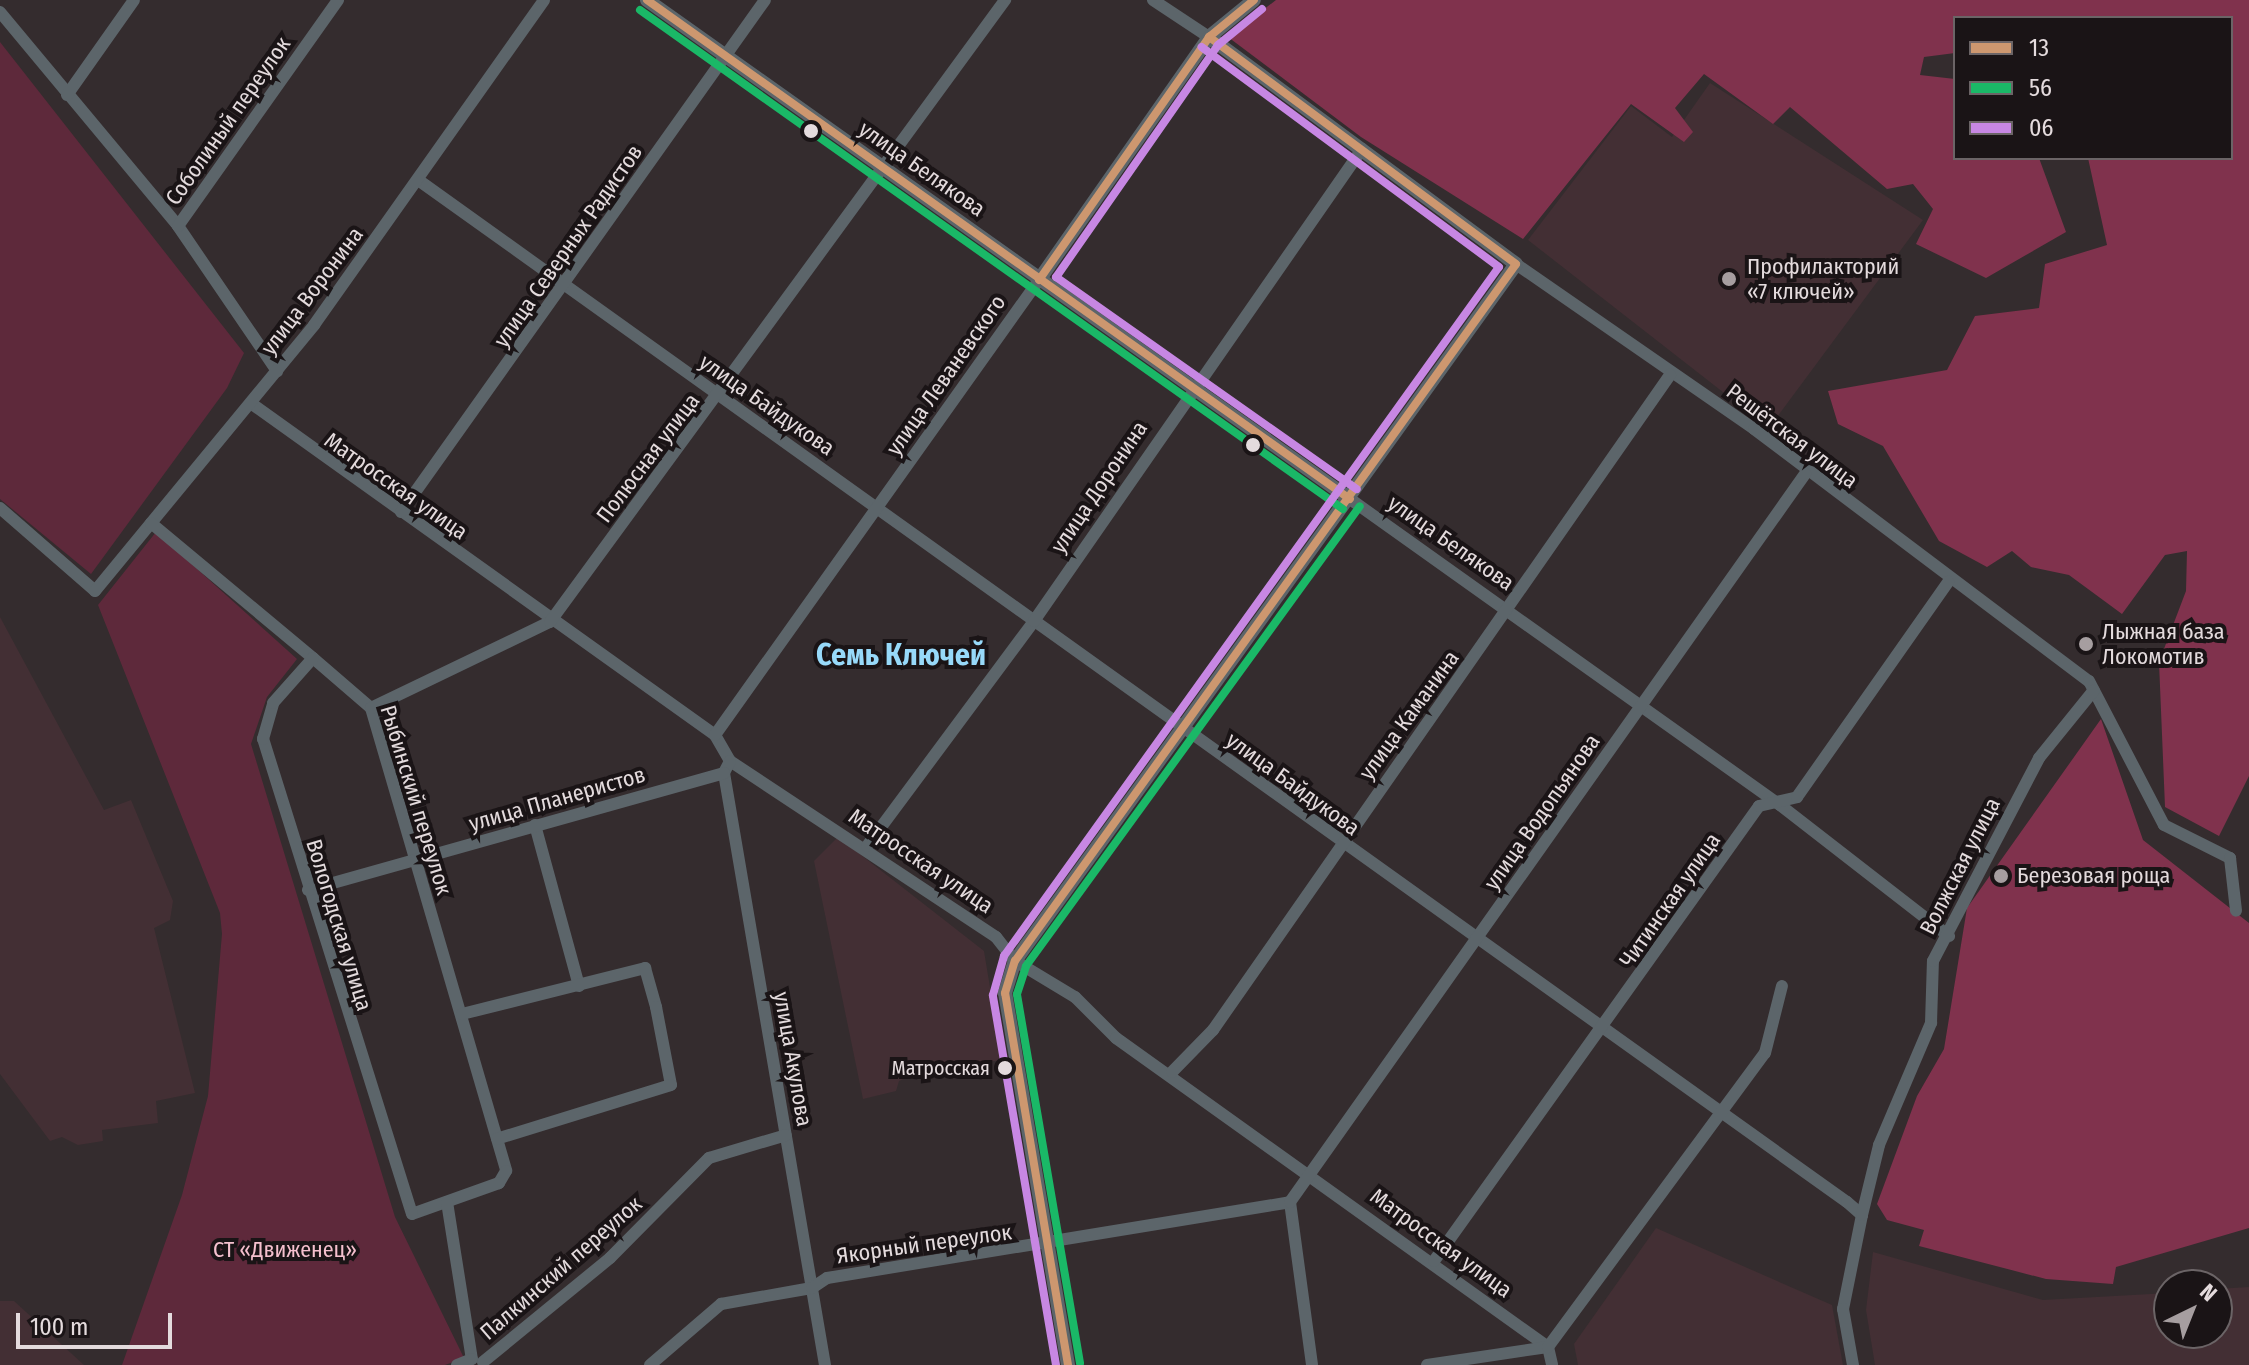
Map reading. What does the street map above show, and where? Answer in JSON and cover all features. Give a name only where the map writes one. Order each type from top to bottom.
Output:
[{"type":"street","points":[[67,95],[134,0]]},
{"type":"street","name":"Соболиный переулок","points":[[178,226],[338,0]]},
{"type":"street","name":"улица Воронина","points":[[0,508],[95,591],[252,404],[421,182],[544,0]]},
{"type":"street","name":"улица Белякова","points":[[647,0],[1039,280],[1509,609],[1780,805],[1949,936]]},
{"type":"street","name":"улица Северных Радистов","points":[[401,512],[565,288],[765,0]]},
{"type":"street","name":"Полюсная улица","points":[[371,708],[550,622],[719,396],[880,167],[1005,0]]},
{"type":"street","name":"Решётская улица","points":[[1153,0],[1209,37],[1670,375],[1754,429],[1805,474],[2094,690],[2164,825],[2230,858],[2236,911]]},
{"type":"street","name":"улица Леваневского","points":[[715,735],[879,508],[1209,37],[1254,0]]},
{"type":"street","points":[[0,12],[178,226],[277,371]]},
{"type":"street","name":"улица Доронина","points":[[867,846],[1034,621],[1192,385],[1362,149]]},
{"type":"street","name":"улица Байдукова","points":[[421,182],[1862,1215]]},
{"type":"street","points":[[1068,1365],[1005,993],[1015,961],[1185,732],[1516,264]]},
{"type":"street","name":"улица Каманина","points":[[1172,1072],[1213,1030],[1670,375]]},
{"type":"street","name":"Матросская улица","points":[[252,404],[550,622],[715,735],[727,767],[867,846],[996,937],[1015,961],[1434,1261],[1548,1347]]},
{"type":"street","name":"улица Водопьянова","points":[[1309,1171],[1805,474]]},
{"type":"street","name":"Рыбинский переулок","points":[[151,523],[371,708],[413,859],[462,1014],[506,1178],[447,1202]]},
{"type":"street","name":"Читинская улица","points":[[1434,1261],[1603,1029],[1759,806],[1780,805],[1797,797],[1948,582]]},
{"type":"street","name":"Вологодская улица","points":[[313,658],[263,722],[308,890],[412,1214],[447,1202]]},
{"type":"street","name":"Волжская улица","points":[[1862,1215],[1879,1145],[1931,1023],[1933,961],[1949,936],[2039,758],[2094,690]]},
{"type":"street","name":"улица Планеристов","points":[[308,890],[727,767]]},
{"type":"street","name":"улица Акулова","points":[[727,767],[825,1365]]},
{"type":"street","points":[[535,825],[579,986]]},
{"type":"street","points":[[462,1014],[645,968],[671,1085],[497,1139]]},
{"type":"street","points":[[1427,1365],[1548,1347],[1765,1053],[1782,986]]},
{"type":"street","name":"Палкинский переулок","points":[[457,1365],[480,1362],[610,1258],[709,1158],[786,1135]]},
{"type":"street","points":[[1309,1171],[1290,1202],[1312,1365]]},
{"type":"street","points":[[447,1202],[480,1362]]},
{"type":"street","name":"Якорный переулок","points":[[650,1365],[668,1358],[707,1309],[812,1288],[827,1278],[1050,1246],[1290,1202]]},
{"type":"street","points":[[1853,1365],[1843,1309],[1862,1215]]},
{"type":"street","points":[[1548,1347],[1552,1365]]},
{"type":"shaded area","points":[[1276,0],[2249,0],[2249,776],[2219,836],[2165,807],[2159,662],[2186,591],[2187,551],[2165,555],[2122,614],[2069,575],[2031,567],[2012,551],[1987,567],[1939,541],[1883,446],[1838,424],[1828,391],[1947,370],[1975,316],[2039,308],[2045,264],[2107,245],[2088,160],[2233,160],[2233,16],[1953,16],[1953,53],[1924,57],[1920,75],[1953,79],[1953,160],[2040,160],[2066,232],[1986,278],[1916,244],[1933,209],[1913,184],[1887,189],[1790,107],[1773,124],[1704,74],[1675,108],[1693,132],[1684,142],[1631,104],[1523,239],[1361,137],[1228,37]]},
{"type":"shaded area","name":"Профилакторий «7 ключей»","points":[[1710,83],[1923,220],[1769,428],[1528,240],[1631,106],[1672,137]]},
{"type":"shaded area","points":[[0,617],[104,810],[131,800],[173,901],[170,920],[154,928],[195,1093],[156,1101],[158,1123],[102,1130],[103,1141],[78,1145],[62,1137],[50,1141],[0,1074]]},
{"type":"shaded area","points":[[2101,719],[2143,840],[2249,923],[2249,1228],[2116,1267],[2113,1284],[2046,1279],[1919,1246],[1924,1230],[1887,1220],[1877,1204],[1917,1096],[1944,1049],[1967,908]]},
{"type":"shaded area","points":[[838,837],[984,951],[1002,1060],[921,1071],[899,1081],[896,1091],[863,1099],[814,861]]},
{"type":"shaded area","points":[[1656,1228],[1832,1305],[1843,1365],[1578,1365],[1574,1344]]},
{"type":"shaded area","points":[[1873,1252],[2043,1300],[2153,1294],[2153,1349],[2233,1349],[2233,1288],[2249,1287],[2249,1365],[1875,1365],[1866,1310]]},
{"type":"shaded area","points":[[0,1301],[14,1301],[84,1365],[0,1365]]},
{"type":"green space","points":[[0,42],[244,353],[227,388],[91,574],[0,499]]},
{"type":"green space","name":"СТ «Движенец»","points":[[156,532],[297,659],[267,697],[251,744],[395,1217],[464,1358],[445,1365],[122,1365],[182,1195],[208,1096],[222,934],[220,913],[98,605]]},
{"type":"transit line","name":"13","points":[[647,0],[1350,499]]},
{"type":"transit line","name":"13","points":[[1039,280],[1209,37],[1254,0]]},
{"type":"transit line","name":"06","points":[[1262,9],[1218,45],[1056,277],[1357,489]]},
{"type":"transit line","name":"56","points":[[640,10],[1343,509]]},
{"type":"transit line","name":"13","points":[[1068,1365],[1005,993],[1015,961],[1516,264],[1209,37]]},
{"type":"transit line","name":"06","points":[[1056,1365],[993,995],[1004,956],[1499,267],[1202,47]]},
{"type":"transit line","name":"56","points":[[1080,1363],[1017,994],[1026,966],[1360,506]]},
{"type":"place","name":"Профилакторий «7 ключей»","points":[[1729,279]]},
{"type":"place","name":"Лыжная база Локомотив","points":[[2086,644]]},
{"type":"place","name":"Березовая роща","points":[[2001,876]]},
{"type":"place","name":"Матросская","points":[[1005,1068]]},
{"type":"district","name":"Семь Ключей","points":[[901,655]]}]
